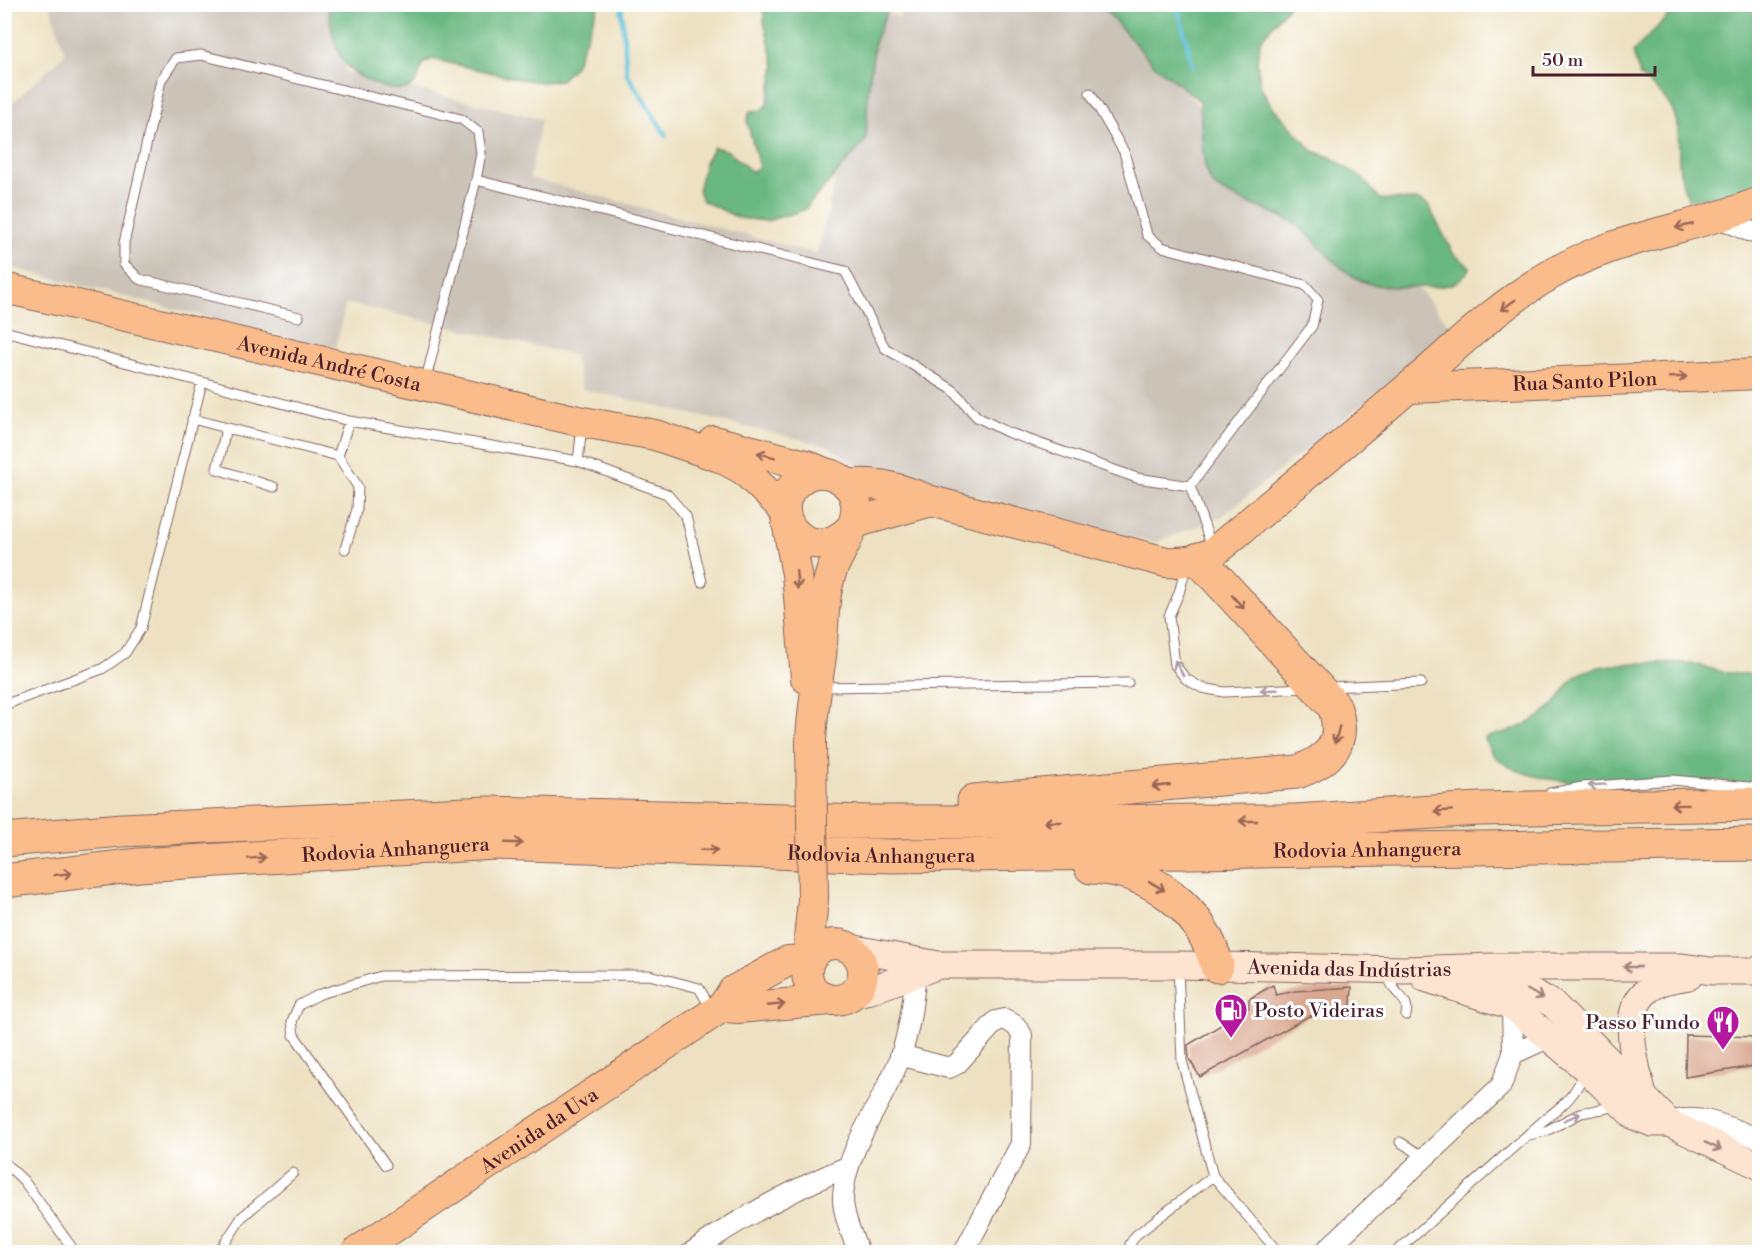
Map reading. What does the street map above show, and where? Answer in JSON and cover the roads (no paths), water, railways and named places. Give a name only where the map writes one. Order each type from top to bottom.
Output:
[{"type":"highway","points":[[873,822],[923,805],[1048,796],[1297,772],[1319,764],[1332,751],[1339,736],[1340,722],[1334,706],[1314,687],[1200,558]]},
{"type":"highway","name":"Rodovia Anhanguera","points":[[4,840],[122,830],[488,813],[873,822],[1295,820],[1479,809],[1760,804]]},
{"type":"highway","name":"Rodovia Anhanguera","points":[[4,882],[139,865],[494,843],[892,856],[1760,844]]},
{"type":"highway","points":[[892,856],[938,863],[1098,867],[1130,873],[1152,882],[1176,898],[1207,937],[1217,966]]},
{"type":"main road","points":[[812,729],[802,654],[796,574],[786,516],[791,488],[800,480],[835,478],[911,492],[931,501],[1166,562],[1200,558],[1409,388],[1490,317],[1550,275],[1598,251],[1660,231],[1720,218],[1760,202]]},
{"type":"main road","name":"Avenida André Costa","points":[[4,288],[583,422],[655,435]]},
{"type":"main road","points":[[1462,342],[1459,361],[1462,369],[1481,385]]},
{"type":"main road","name":"Rua Santo Pilon","points":[[1409,388],[1760,374]]},
{"type":"main road","points":[[655,435],[686,434],[806,465],[835,478],[856,503],[851,526],[828,583],[812,729],[813,903],[825,934],[826,952],[808,981],[813,990],[843,997]]},
{"type":"main road","points":[[655,435],[720,457],[744,470],[786,516],[794,533],[804,541],[816,544],[840,539],[851,526],[931,501]]},
{"type":"main road","points":[[717,1010],[843,997],[863,978],[864,969],[857,953],[826,952]]},
{"type":"main road","name":"Avenida das Indústrias","points":[[826,952],[927,969],[1178,965],[1395,970],[1459,970],[1494,967],[1682,967],[1711,971],[1760,971]]},
{"type":"main road","name":"Avenida da Uva","points":[[357,1252],[717,1010],[733,991],[788,960],[826,952]]},
{"type":"main road","name":"Avenida das Indústrias","points":[[843,997],[871,990],[927,969]]},
{"type":"main road","points":[[1395,970],[1512,1006],[1550,1037],[1593,1059]]},
{"type":"main road","points":[[1459,970],[1526,989],[1553,1004],[1593,1059],[1632,1101],[1669,1123],[1760,1166]]},
{"type":"main road","points":[[1632,1101],[1632,1028],[1640,998],[1650,987],[1665,981],[1711,971]]},
{"type":"street","points":[[1720,218],[1748,231],[1760,232]]},
{"type":"street","points":[[859,1252],[851,1233],[843,1197],[849,1166],[900,1055],[912,1010],[927,969]]},
{"type":"street","points":[[1324,1252],[1502,1086],[1513,1054],[1512,1006]]},
{"type":"street","points":[[900,1055],[949,1068],[957,1064],[996,1021],[1005,1019],[1016,1026],[1022,1035],[1020,1144],[964,1252]]},
{"type":"street","points":[[1513,1054],[1550,1037]]},
{"type":"street","points":[[1669,1123],[1683,1117],[1696,1118],[1760,1139]]},
{"type":"street","points":[[692,1252],[734,1222],[783,1195],[849,1166]]},
{"type":"lane","points":[[299,317],[139,279],[124,264],[124,243],[161,80],[176,58],[201,55],[461,119],[478,132],[481,153],[476,180],[424,385]]},
{"type":"lane","points":[[1090,93],[1124,152],[1148,235],[1162,247],[1305,285],[1318,300],[1312,326],[1190,486],[1200,558],[1179,593],[1169,616],[1176,665],[1186,679],[1202,688],[1224,692],[1421,682]]},
{"type":"lane","points":[[476,180],[845,271],[885,348],[953,390],[977,417],[1007,432],[1137,478],[1190,486]]},
{"type":"lane","points":[[4,331],[349,421],[578,460],[667,494],[686,516],[702,582]]},
{"type":"lane","points":[[4,705],[102,669],[125,653],[141,628],[202,382]]},
{"type":"lane","points":[[192,420],[338,456],[358,487],[357,509],[345,549]]},
{"type":"lane","points":[[338,456],[349,421]]},
{"type":"lane","points":[[578,460],[583,422]]},
{"type":"lane","points":[[226,429],[217,469],[274,487]]},
{"type":"lane","points":[[816,687],[1128,683]]},
{"type":"lane","points":[[1479,809],[1582,787],[1604,785],[1672,780],[1760,788]]},
{"type":"lane","points":[[1178,965],[1182,1060],[1213,1176],[1278,1252]]},
{"type":"lane","points":[[1395,970],[1395,990],[1404,998],[1408,1007],[1406,1015]]},
{"type":"lane","points":[[386,1165],[294,1035],[292,1021],[299,1005],[320,994],[381,976],[649,975],[699,988],[717,1010]]},
{"type":"lane","points":[[1396,1252],[1567,1102],[1580,1086],[1593,1059]]},
{"type":"lane","points":[[1527,1136],[1546,1131],[1581,1113],[1632,1101]]},
{"type":"lane","points":[[1400,1142],[1426,1158]]},
{"type":"lane","points":[[4,1162],[24,1181],[75,1252]]},
{"type":"lane","points":[[219,1252],[242,1217],[293,1173]]},
{"type":"lane","points":[[1129,1252],[1130,1244],[1136,1235],[1213,1176]]},
{"type":"waterway","points":[[621,4],[627,74],[666,135]]},
{"type":"waterway","points":[[1177,4],[1193,67]]},
{"type":"place","name":"Posto Videiras","points":[[1231,1039]]},
{"type":"place","name":"Passo Fundo","points":[[1723,1051]]}]
